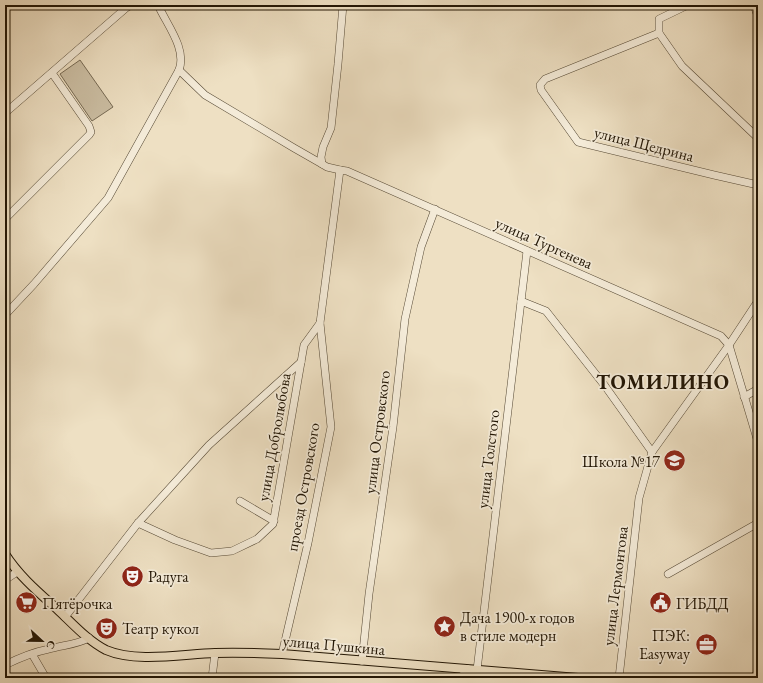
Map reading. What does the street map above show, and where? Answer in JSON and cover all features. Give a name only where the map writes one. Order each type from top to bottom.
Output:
[{"type":"main road","name":"улица Пушкина","points":[[5,554],[17,572],[90,639],[106,650],[125,655],[163,656],[215,653],[282,654],[578,678]]},
{"type":"main road","points":[[753,678],[758,675]]},
{"type":"street","points":[[5,113],[131,5]]},
{"type":"street","points":[[5,315],[34,284],[108,198],[179,70],[181,57],[179,45],[158,5]]},
{"type":"street","points":[[322,164],[321,157],[323,147],[331,128],[343,5]]},
{"type":"street","points":[[688,5],[659,19],[659,33],[682,66],[758,138]]},
{"type":"street","points":[[754,5],[758,17]]},
{"type":"street","name":"улица Щедрина","points":[[659,33],[545,79],[540,85],[541,90],[578,142],[758,185]]},
{"type":"street","name":"улица Тургенева","points":[[179,70],[205,95],[327,167],[342,170],[435,209],[721,336],[729,345]]},
{"type":"street","points":[[5,219],[91,132],[89,126],[52,73]]},
{"type":"street","name":"проезд Островского","points":[[282,654],[308,543],[331,426],[320,323],[342,170]]},
{"type":"street","name":"улица Островского","points":[[362,661],[393,427],[405,319],[421,247],[435,209]]},
{"type":"street","name":"улица Толстого","points":[[472,670],[527,251]]},
{"type":"street","points":[[521,301],[546,311],[605,386],[652,452]]},
{"type":"street","name":"улица Лермонтова","points":[[618,678],[639,498],[652,452],[729,345],[758,301]]},
{"type":"street","points":[[301,362],[304,345],[320,323]]},
{"type":"street","points":[[729,345],[758,442]]},
{"type":"street","name":"улица Добролюбова","points":[[138,523],[175,540],[211,553],[232,551],[257,539],[273,524],[288,434],[299,381],[301,362]]},
{"type":"street","name":"улица Добролюбова","points":[[65,617],[138,523],[209,445],[301,362]]},
{"type":"street","points":[[744,396],[758,389]]},
{"type":"street","points":[[240,500],[274,521]]},
{"type":"street","points":[[668,574],[758,523]]},
{"type":"street","points":[[5,580],[17,572]]},
{"type":"street","points":[[5,665],[32,654],[90,639]]},
{"type":"street","points":[[212,678],[215,653]]},
{"type":"street","points":[[32,654],[46,678]]},
{"type":"street","points":[[460,678],[472,670]]},
{"type":"shaded area","points":[[80,60],[113,107],[92,121],[60,74]]},
{"type":"place","name":"Школа №17","points":[[675,461]]},
{"type":"place","name":"Радуга","points":[[132,576]]},
{"type":"place","name":"Пятёрочка","points":[[26,603]]},
{"type":"place","name":"ГИБДД","points":[[661,603]]},
{"type":"place","name":"Дача 1900-х годов в стиле модерн","points":[[445,626]]},
{"type":"place","name":"Театр кукол","points":[[106,628]]},
{"type":"place","name":"ПЭК: Easyway","points":[[706,644]]},
{"type":"district","name":"ТОМИЛИНО","points":[[663,382]]}]
